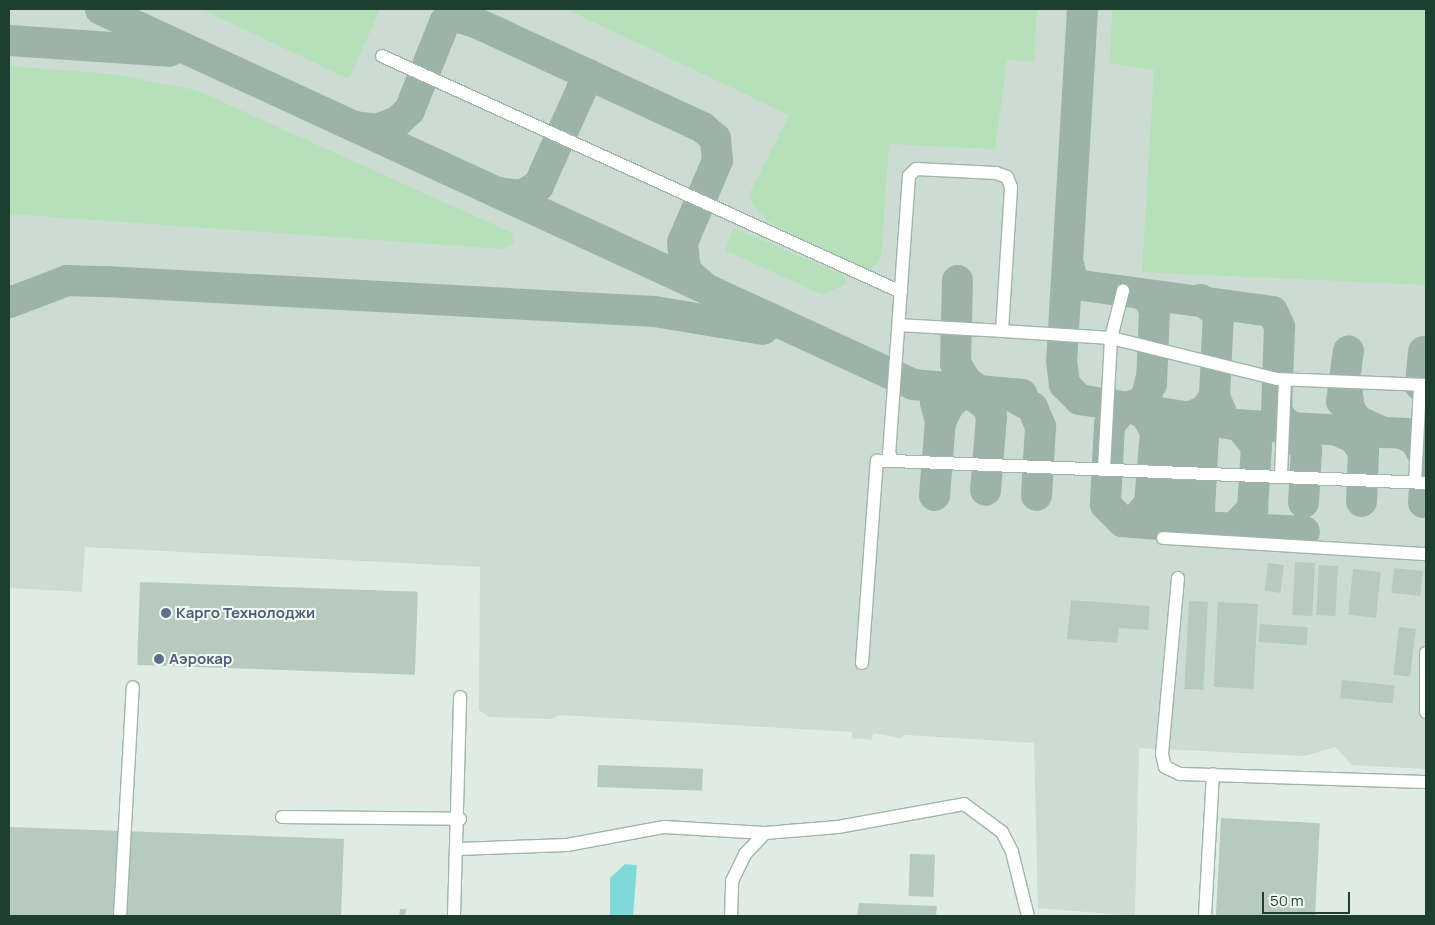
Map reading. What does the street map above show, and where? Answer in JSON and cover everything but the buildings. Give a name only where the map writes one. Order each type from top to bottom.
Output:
[{"type":"lane","points":[[382,56],[901,292]]},
{"type":"lane","points":[[893,461],[889,453],[909,176],[916,169],[996,173],[1007,177],[1011,187],[1002,332]]},
{"type":"lane","points":[[1104,468],[1111,338],[1123,291]]},
{"type":"lane","points":[[862,663],[877,461],[1281,475],[1420,483],[1423,385],[1285,380],[1246,374],[1111,338],[899,325]]},
{"type":"lane","points":[[1281,475],[1285,380]]},
{"type":"lane","points":[[1162,538],[1426,554]]},
{"type":"lane","points":[[1178,578],[1162,754],[1165,767],[1180,774],[1426,782]]},
{"type":"lane","points":[[1425,706],[1426,653]]},
{"type":"lane","points":[[120,916],[133,687]]},
{"type":"lane","points":[[454,916],[460,819],[460,697]]},
{"type":"lane","points":[[1205,916],[1213,774]]},
{"type":"lane","points":[[458,848],[566,845],[664,827],[765,833],[838,827],[964,804],[1002,832],[1012,852],[1028,916]]},
{"type":"lane","points":[[282,817],[460,819]]},
{"type":"lane","points":[[731,916],[732,881],[745,854],[765,833]]},
{"type":"shaded area","points":[[9,9],[1426,9],[1426,769],[1352,765],[1335,747],[1305,756],[1139,748],[1135,916],[1038,908],[1034,743],[906,735],[899,738],[873,733],[872,740],[852,738],[852,732],[559,715],[551,719],[489,717],[479,710],[480,567],[85,547],[82,592],[9,588]]},
{"type":"green space","points":[[201,9],[380,9],[349,79]]},
{"type":"green space","points":[[566,9],[1037,9],[1034,62],[1007,60],[995,149],[889,144],[881,258],[869,271],[768,222],[751,202],[749,194],[789,115]]},
{"type":"green space","points":[[1112,9],[1426,9],[1426,285],[1142,272],[1154,70],[1110,63]]},
{"type":"green space","points":[[9,66],[112,74],[196,90],[512,233],[514,242],[504,249],[9,214]]},
{"type":"green space","points":[[734,228],[843,275],[847,283],[823,295],[725,250]]},
{"type":"water","points":[[625,864],[637,865],[633,916],[610,916],[610,878]]},
{"type":"taxiway","points":[[100,9],[913,384],[1022,394]]},
{"type":"taxiway","points":[[1082,9],[1061,360],[1064,384],[1079,399],[1233,424],[1426,434]]},
{"type":"taxiway","points":[[355,126],[376,129],[397,121],[409,110],[444,22],[455,16],[475,22],[702,127],[715,138],[717,160],[682,242],[685,270],[704,287]]},
{"type":"taxiway","points":[[9,40],[169,51]]},
{"type":"taxiway","points":[[497,192],[521,195],[538,185],[588,74]]},
{"type":"taxiway","points":[[1068,264],[1072,280],[1082,285],[1272,311],[1279,326],[1276,411],[1286,424],[1300,429]]},
{"type":"taxiway","points":[[9,302],[67,280],[105,281],[654,311],[763,329]]},
{"type":"taxiway","points":[[957,280],[955,363],[966,381],[983,394]]},
{"type":"taxiway","points":[[1139,293],[1149,298],[1154,311],[1151,384]]},
{"type":"taxiway","points":[[1200,299],[1218,313],[1214,396],[1222,415]]},
{"type":"taxiway","points":[[1341,401],[1348,350]]},
{"type":"taxiway","points":[[1420,385],[1423,351]]},
{"type":"taxiway","points":[[1151,376],[1145,400],[1122,409],[1109,424],[1105,504],[1122,521],[1171,525]]},
{"type":"taxiway","points":[[1345,380],[1349,409],[1357,420],[1383,432]]},
{"type":"taxiway","points":[[940,421],[949,403],[961,394],[970,393],[987,406],[991,416],[985,490]]},
{"type":"taxiway","points":[[1008,394],[1032,407],[1040,426],[1036,495]]},
{"type":"taxiway","points":[[1156,515],[1177,525],[1191,520],[1199,510],[1203,437],[1187,417],[1204,410],[1214,396]]},
{"type":"taxiway","points":[[934,495],[940,421],[935,402]]},
{"type":"taxiway","points":[[1132,406],[1146,415],[1155,431],[1149,503],[1133,522]]},
{"type":"taxiway","points":[[1156,412],[1179,429],[1174,504]]},
{"type":"taxiway","points":[[1233,528],[1252,508],[1256,446],[1238,424]]},
{"type":"taxiway","points":[[1287,428],[1306,450],[1303,502]]},
{"type":"taxiway","points":[[1339,431],[1354,438],[1363,451],[1361,501]]},
{"type":"taxiway","points":[[1402,433],[1415,440],[1426,461]]},
{"type":"taxiway","points":[[1423,502],[1426,463]]},
{"type":"taxiway","points":[[1177,525],[1304,531]]},
{"type":"place","name":"Карго Технолоджи","points":[[166,613]]},
{"type":"place","name":"Аэрокар","points":[[159,659]]}]
